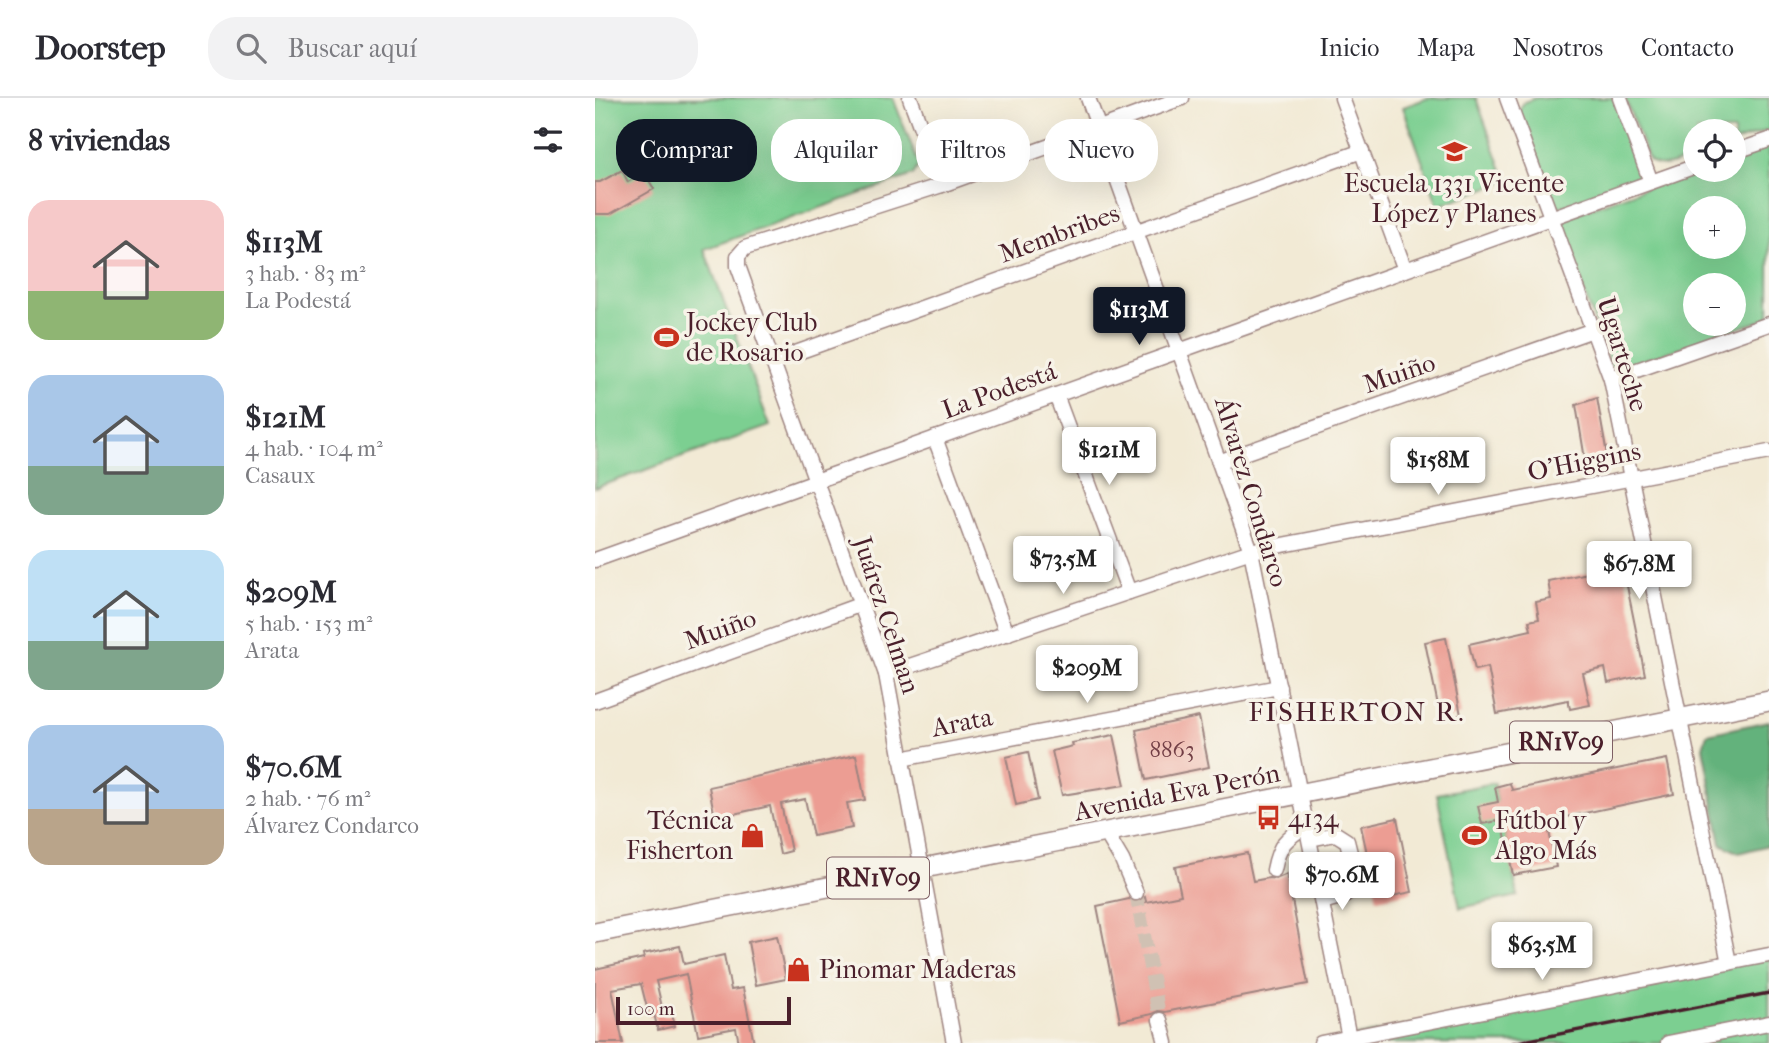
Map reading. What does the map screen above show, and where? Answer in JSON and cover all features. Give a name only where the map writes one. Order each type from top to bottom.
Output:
[{"type":"main road","name":"Avenida Eva Perón","points":[[595,933],[1769,701]]},
{"type":"street","points":[[910,98],[942,185],[1044,148]]},
{"type":"street","name":"Álvarez Condarco","points":[[1088,98],[1096,119]]},
{"type":"street","points":[[1124,119],[1182,98]]},
{"type":"street","points":[[1342,98],[1405,270]]},
{"type":"street","points":[[1508,101],[1524,98]]},
{"type":"street","points":[[1620,98],[1651,182]]},
{"type":"street","name":"Ugarteche","points":[[1508,101],[1611,379],[1729,963]]},
{"type":"street","points":[[1746,148],[1769,140]]},
{"type":"street","name":"Membribes","points":[[773,361],[1361,151]]},
{"type":"street","name":"La Podestá","points":[[595,560],[1683,171]]},
{"type":"street","name":"Álvarez Condarco","points":[[1119,182],[1251,551],[1349,1038]]},
{"type":"street","name":"Juárez Celman","points":[[942,185],[745,248],[738,256],[738,266],[886,674],[954,1043]]},
{"type":"street","points":[[1611,379],[1769,324]]},
{"type":"street","name":"Muiño","points":[[1221,461],[1593,330]]},
{"type":"street","points":[[1056,395],[1129,592]]},
{"type":"street","points":[[935,438],[1007,634]]},
{"type":"street","name":"O'Higgins","points":[[886,674],[1251,551],[1769,452]]},
{"type":"street","name":"Muiño","points":[[595,701],[862,604]]},
{"type":"street","name":"Arata","points":[[901,759],[1279,687]]},
{"type":"street","points":[[1274,870],[1277,854],[1285,839],[1308,832],[1336,834],[1347,841],[1356,877],[1344,896],[1322,902]]},
{"type":"street","points":[[1106,833],[1122,860],[1136,893]]},
{"type":"street","points":[[1321,1043],[1769,955]]},
{"type":"street","points":[[1160,1020],[1166,1043]]},
{"type":"street","points":[[1668,1043],[1769,1023]]},
{"type":"green space","name":"Jockey Club de Rosario","points":[[595,98],[893,98],[901,119],[771,119],[771,182],[893,182],[704,249],[770,426],[595,488]]},
{"type":"green space","points":[[1428,98],[1476,98],[1506,181],[1438,206],[1403,107]]},
{"type":"green space","points":[[1536,98],[1616,98],[1639,164],[1639,175],[1564,206],[1557,207],[1551,203],[1518,113],[1524,102]]},
{"type":"green space","points":[[1625,98],[1769,98],[1769,130],[1746,138],[1746,119],[1683,119],[1683,160],[1666,166],[1649,161]]},
{"type":"green space","name":"Jockey Club de Rosario","points":[[902,121],[916,157],[916,170],[913,175],[902,179]]},
{"type":"green space","points":[[1769,144],[1769,318],[1746,326],[1746,273],[1683,273],[1683,336],[1715,336],[1623,367],[1611,366],[1559,224],[1560,219],[1683,175],[1683,182],[1746,182],[1746,152]]},
{"type":"green space","points":[[1769,721],[1769,845],[1739,853],[1721,844],[1703,747],[1707,734]]},
{"type":"green space","name":"Fútbol y Algo Más","points":[[1494,783],[1518,896],[1460,908],[1437,794]]},
{"type":"green space","points":[[1769,955],[1769,1043],[1321,1043]]},
{"type":"building","points":[[616,173],[616,182],[650,182],[654,189],[610,214],[595,214],[595,182]]},
{"type":"building","points":[[1597,398],[1607,455],[1585,459],[1576,405]]},
{"type":"building","points":[[1623,566],[1645,675],[1608,683],[1605,668],[1583,673],[1590,705],[1570,709],[1568,700],[1497,714],[1488,667],[1475,670],[1469,644],[1531,630],[1529,621],[1539,619],[1536,602],[1551,599],[1548,581]]},
{"type":"building","points":[[1446,638],[1461,715],[1441,720],[1425,642]]},
{"type":"building","points":[[1199,717],[1209,767],[1146,780],[1136,730]]},
{"type":"building","points":[[1114,735],[1125,785],[1062,795],[1052,751],[1073,746],[1072,743]]},
{"type":"building","points":[[1028,752],[1038,800],[1016,805],[1006,757]]},
{"type":"building","points":[[856,755],[865,800],[847,803],[852,828],[813,836],[805,799],[781,804],[791,851],[780,854],[770,806],[715,818],[709,787]]},
{"type":"building","points":[[1667,759],[1674,794],[1547,821],[1556,867],[1513,875],[1502,820],[1482,824],[1478,806],[1498,802],[1495,787],[1510,783],[1512,790]]},
{"type":"building","points":[[1397,818],[1412,892],[1377,899],[1361,826]]},
{"type":"building","points":[[1247,853],[1253,881],[1276,879],[1287,874],[1308,984],[1165,1012],[1158,1011],[1120,1021],[1097,906],[1129,899],[1139,902],[1145,897],[1146,902],[1181,895],[1175,867]]},
{"type":"building","points":[[777,936],[786,979],[756,985],[748,942]]},
{"type":"building","points":[[680,946],[684,964],[724,955],[731,990],[743,988],[754,1043],[739,1043],[736,1028],[698,1035],[686,974],[656,981],[664,1016],[672,1014],[675,1026],[658,1030],[654,1014],[649,1016],[641,984],[612,989],[623,1043],[595,1043],[595,969],[644,958],[643,954]]},
{"type":"tunnel","points":[[1136,893],[1160,1020]]},
{"type":"railway","points":[[1513,1043],[1769,993]]},
{"type":"place","name":"Escuela 1331 Vicente López y Planes","points":[[1454,151]]},
{"type":"place","name":"Jockey Club de Rosario","points":[[666,337]]},
{"type":"place","name":"4134","points":[[1268,818]]},
{"type":"place","name":"Técnica Fisherton","points":[[753,835]]},
{"type":"place","name":"Fútbol y Algo Más","points":[[1475,835]]},
{"type":"place","name":"Pinomar Maderas","points":[[799,969]]},
{"type":"district","name":"FISHERTON R.","points":[[1357,711]]}]
